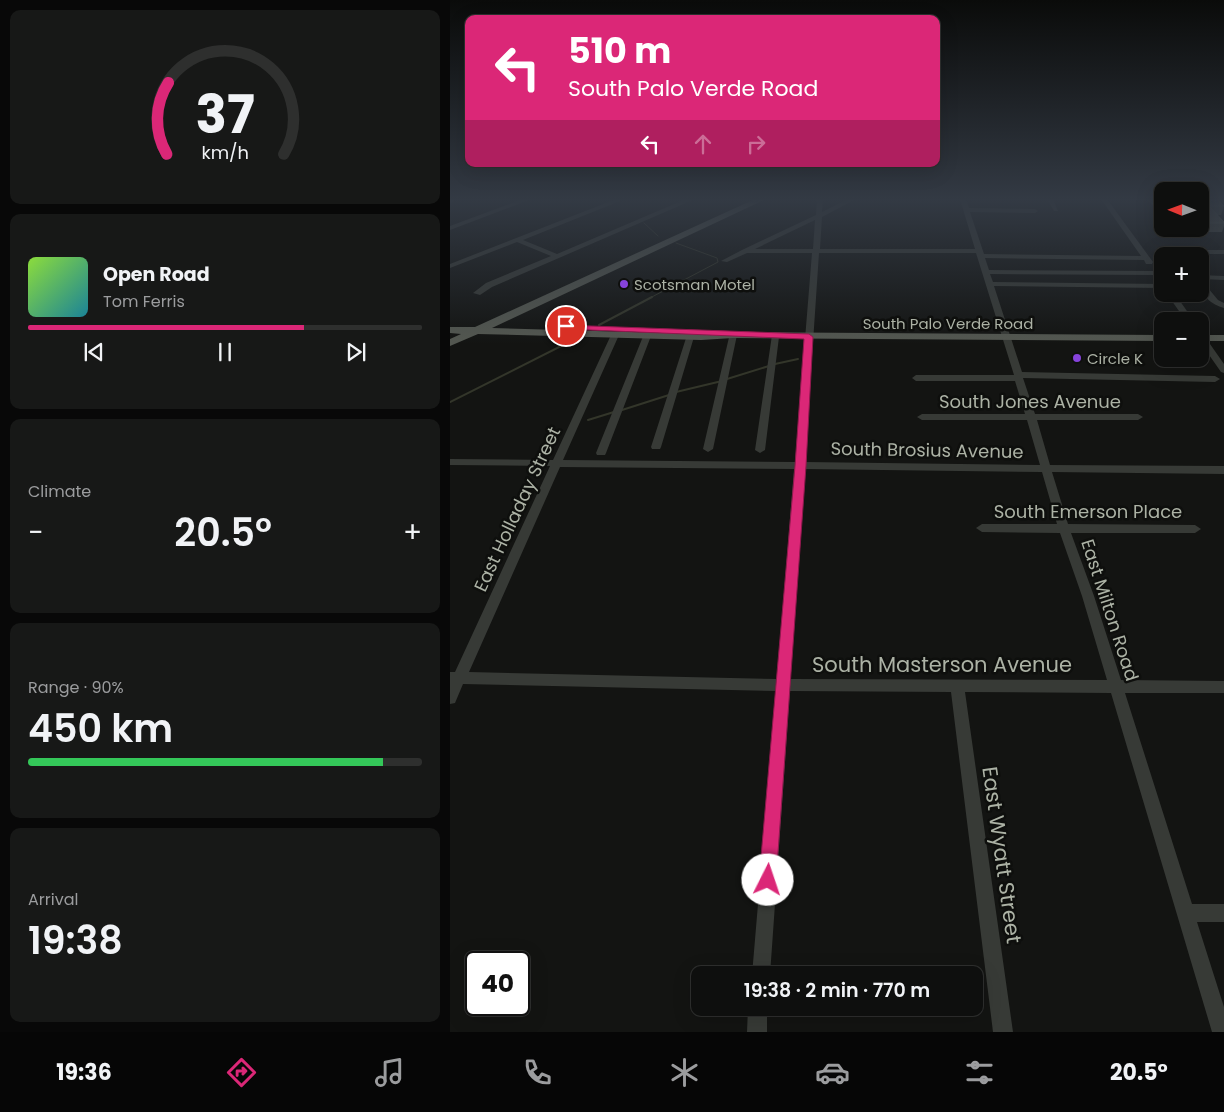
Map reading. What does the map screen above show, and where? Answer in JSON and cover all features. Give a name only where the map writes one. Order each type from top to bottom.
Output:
[{"type":"main road","points":[[450,343],[474,328],[646,247]]},
{"type":"main road","points":[[488,325],[658,247]]},
{"type":"main road","points":[[533,326],[522,323],[517,320],[517,317],[539,302]]},
{"type":"main road","name":"South Palo Verde Road","points":[[450,324],[474,328],[615,335],[690,337],[733,335]]},
{"type":"main road","name":"South Palo Verde Road","points":[[453,332],[488,325],[701,331],[775,337],[1154,338]]},
{"type":"main road","points":[[1209,337],[1224,338]]},
{"type":"street","points":[[451,265],[499,247]]},
{"type":"street","points":[[535,247],[557,256]]},
{"type":"street","points":[[477,293],[488,285],[578,247]]},
{"type":"street","points":[[725,261],[752,247]]},
{"type":"street","points":[[762,966],[782,685],[801,466],[815,247]]},
{"type":"street","name":"East Milton Road","points":[[978,247],[1064,529],[1088,596],[1222,1032]]},
{"type":"street","points":[[1138,247],[1154,270]]},
{"type":"street","points":[[744,251],[1146,258]]},
{"type":"street","points":[[1209,252],[1222,252]]},
{"type":"street","points":[[1209,277],[1224,278]]},
{"type":"street","points":[[987,278],[1154,279]]},
{"type":"street","points":[[987,278],[1154,279]]},
{"type":"street","points":[[1209,295],[1221,307]]},
{"type":"street","name":"East Holladay Street","points":[[450,698],[455,678],[557,464],[615,335]]},
{"type":"street","points":[[708,449],[733,335]]},
{"type":"street","points":[[600,453],[647,336]]},
{"type":"street","points":[[656,447],[690,337]]},
{"type":"street","points":[[760,450],[775,337]]},
{"type":"street","points":[[1209,348],[1224,370]]},
{"type":"street","points":[[916,378],[1018,376],[1215,379]]},
{"type":"street","name":"South Jones Avenue","points":[[922,417],[1138,418]]},
{"type":"street","name":"South Brosius Avenue","points":[[450,462],[1224,470]]},
{"type":"street","name":"South Emerson Place","points":[[982,528],[1195,530]]},
{"type":"street","name":"South Masterson Avenue","points":[[455,678],[782,685],[1224,688]]},
{"type":"street","name":"East Wyatt Street","points":[[957,685],[1003,1032]]},
{"type":"street","points":[[1185,913],[1224,913]]},
{"type":"street","points":[[757,1032],[758,1016]]},
{"type":"waterway","points":[[650,298],[718,262],[717,258],[687,247]]},
{"type":"waterway","points":[[599,325],[652,297]]},
{"type":"waterway","points":[[450,402],[577,338]]},
{"type":"waterway","points":[[775,364],[798,359]]},
{"type":"waterway","points":[[727,379],[769,366]]},
{"type":"waterway","points":[[676,392],[722,381]]},
{"type":"waterway","points":[[622,410],[669,395]]},
{"type":"waterway","points":[[588,420],[614,412]]},
{"type":"place","name":"Scotsman Motel","points":[[624,284]]},
{"type":"place","name":"Circle K","points":[[1077,358]]},
{"type":"route","points":[[566,326],[701,331],[775,337],[809,337],[801,466],[782,685],[768,880]]}]
